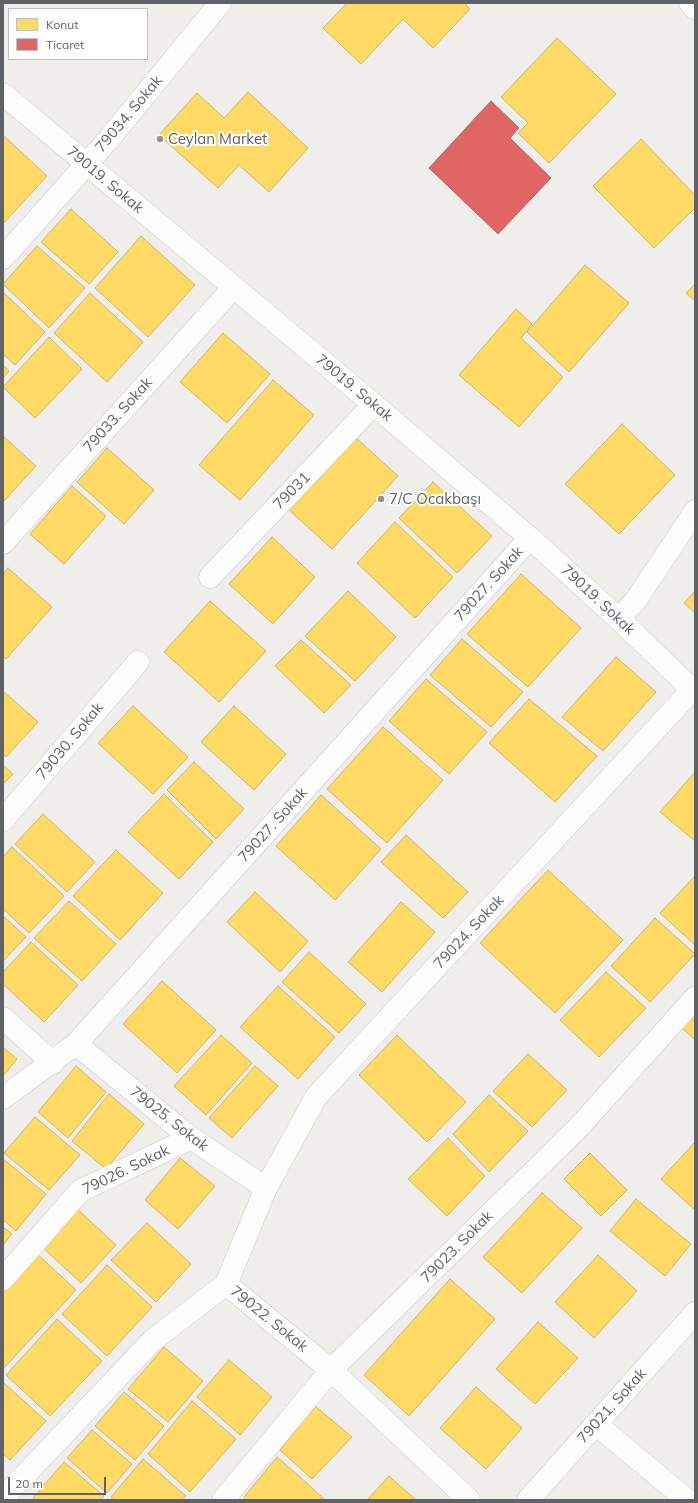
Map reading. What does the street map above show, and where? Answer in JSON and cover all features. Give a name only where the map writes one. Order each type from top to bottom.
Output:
[{"type":"street","name":"79034. Sokak","points":[[3,258],[86,164],[220,3]]},
{"type":"street","points":[[690,3],[695,8]]},
{"type":"street","name":"79019. Sokak","points":[[3,94],[374,404],[530,538],[619,619],[694,691]]},
{"type":"street","name":"79033. Sokak","points":[[3,543],[234,288]]},
{"type":"street","name":"79031","points":[[210,577],[374,404]]},
{"type":"street","points":[[619,619],[636,600],[695,511]]},
{"type":"street","name":"79027. Sokak","points":[[3,1098],[76,1044],[530,538]]},
{"type":"street","name":"79030. Sokak","points":[[3,820],[138,662]]},
{"type":"street","name":"79024. Sokak","points":[[226,1284],[266,1188],[316,1097],[694,691]]},
{"type":"street","name":"79023. Sokak","points":[[223,1500],[332,1370],[577,1129],[695,998]]},
{"type":"street","points":[[3,1018],[52,1063]]},
{"type":"street","name":"79025. Sokak","points":[[76,1044],[191,1138],[266,1188]]},
{"type":"street","name":"79026. Sokak","points":[[3,1279],[80,1191],[191,1138]]},
{"type":"street","name":"79022. Sokak","points":[[3,1498],[154,1340],[226,1284],[332,1370],[469,1500]]},
{"type":"street","name":"79021. Sokak","points":[[528,1500],[695,1313]]},
{"type":"street","points":[[596,1424],[687,1500]]},
{"type":"building: Konut","points":[[347,3],[464,3],[470,9],[433,48],[403,19],[361,64],[323,28]]},
{"type":"building: Konut","points":[[557,38],[616,94],[549,163],[518,133],[528,123],[501,97]]},
{"type":"building: Konut","points":[[248,92],[308,148],[269,192],[239,165],[218,188],[159,135],[197,93],[224,118]]},
{"type":"building: Konut","points":[[3,135],[47,176],[3,224]]},
{"type":"building: Konut","points":[[641,139],[695,195],[695,208],[654,248],[593,186]]},
{"type":"building: Konut","points":[[71,209],[118,252],[89,284],[41,242]]},
{"type":"building: Konut","points":[[141,236],[195,285],[148,337],[95,288]]},
{"type":"building: Konut","points":[[37,246],[85,288],[49,328],[3,284]]},
{"type":"building: Konut","points":[[585,265],[629,303],[569,372],[527,332]]},
{"type":"building: Konut","points":[[695,284],[695,301],[686,293]]},
{"type":"building: Konut","points":[[3,292],[45,332],[15,365],[3,354]]},
{"type":"building: Konut","points":[[90,293],[143,342],[107,382],[54,333]]},
{"type":"building: Konut","points":[[516,309],[532,324],[521,338],[563,377],[519,427],[459,375]]},
{"type":"building: Konut","points":[[223,333],[270,374],[227,423],[180,382]]},
{"type":"building: Konut","points":[[49,337],[82,369],[35,418],[3,387]]},
{"type":"building: Konut","points":[[3,365],[9,371],[3,378]]},
{"type":"building: Konut","points":[[273,380],[314,415],[240,500],[199,465]]},
{"type":"building: Konut","points":[[622,424],[675,475],[619,534],[565,484]]},
{"type":"building: Konut","points":[[3,436],[36,466],[3,502]]},
{"type":"building: Konut","points":[[354,436],[398,476],[332,549],[288,509]]},
{"type":"building: Konut","points":[[107,448],[154,490],[124,524],[77,482]]},
{"type":"building: Konut","points":[[433,482],[492,536],[457,573],[399,518]]},
{"type":"building: Konut","points":[[72,486],[106,516],[64,564],[30,534]]},
{"type":"building: Konut","points":[[395,522],[453,577],[415,618],[357,563]]},
{"type":"building: Konut","points":[[272,537],[315,577],[273,624],[229,584]]},
{"type":"building: Konut","points":[[8,568],[52,607],[6,659],[3,656],[3,574]]},
{"type":"building: Konut","points":[[521,574],[581,628],[528,687],[467,634]]},
{"type":"building: Konut","points":[[348,591],[396,637],[355,681],[305,636]]},
{"type":"building: Konut","points":[[695,591],[695,613],[684,603]]},
{"type":"building: Konut","points":[[210,601],[266,651],[219,702],[164,652]]},
{"type":"building: Konut","points":[[462,639],[523,692],[491,727],[430,675]]},
{"type":"building: Konut","points":[[301,640],[351,685],[324,713],[275,666]]},
{"type":"building: Konut","points":[[616,657],[656,692],[603,751],[562,717]]},
{"type":"building: Konut","points":[[426,679],[487,732],[449,774],[389,721]]},
{"type":"building: Konut","points":[[3,691],[38,722],[6,757],[3,754]]},
{"type":"building: Konut","points":[[529,699],[597,756],[555,802],[489,743]]},
{"type":"building: Konut","points":[[133,706],[188,757],[153,794],[98,743]]},
{"type":"building: Konut","points":[[234,706],[286,754],[254,790],[201,742]]},
{"type":"building: Konut","points":[[383,727],[443,780],[387,843],[327,789]]},
{"type":"building: Konut","points":[[194,762],[244,809],[216,839],[167,790]]},
{"type":"building: Konut","points":[[3,765],[13,774],[3,784]]},
{"type":"building: Konut","points":[[695,772],[695,841],[660,812]]},
{"type":"building: Konut","points":[[164,794],[213,842],[179,879],[128,832]]},
{"type":"building: Konut","points":[[321,795],[381,849],[335,900],[276,846]]},
{"type":"building: Konut","points":[[43,814],[95,862],[67,892],[15,844]]},
{"type":"building: Konut","points":[[406,835],[468,892],[443,918],[381,862]]},
{"type":"building: Konut","points":[[12,847],[64,896],[29,933],[3,909],[3,857]]},
{"type":"building: Konut","points":[[116,850],[163,893],[120,940],[73,896]]},
{"type":"building: Konut","points":[[548,870],[623,940],[555,1013],[480,943]]},
{"type":"building: Konut","points":[[695,876],[695,945],[660,913]]},
{"type":"building: Konut","points":[[255,892],[308,941],[280,972],[227,922]]},
{"type":"building: Konut","points":[[69,901],[116,944],[82,981],[34,938]]},
{"type":"building: Konut","points":[[401,902],[435,932],[382,992],[348,962]]},
{"type":"building: Konut","points":[[3,916],[26,937],[3,961]]},
{"type":"building: Konut","points":[[655,918],[695,954],[650,1002],[611,966]]},
{"type":"building: Konut","points":[[31,942],[78,985],[44,1022],[3,984],[3,972]]},
{"type":"building: Konut","points":[[309,952],[366,1004],[339,1033],[282,982]]},
{"type":"building: Konut","points":[[606,972],[646,1008],[599,1057],[560,1020]]},
{"type":"building: Konut","points":[[162,981],[216,1030],[177,1073],[123,1024]]},
{"type":"building: Konut","points":[[278,986],[335,1037],[298,1079],[240,1027]]},
{"type":"building: Konut","points":[[695,1004],[695,1040],[677,1023]]},
{"type":"building: Konut","points":[[221,1035],[252,1063],[206,1115],[174,1086]]},
{"type":"building: Konut","points":[[397,1035],[466,1102],[427,1142],[359,1075]]},
{"type":"building: Konut","points":[[3,1047],[17,1059],[3,1076]]},
{"type":"building: Konut","points":[[528,1054],[567,1090],[532,1127],[493,1091]]},
{"type":"building: Konut","points":[[76,1066],[106,1092],[68,1138],[38,1112]]},
{"type":"building: Konut","points":[[255,1066],[278,1086],[232,1138],[209,1118]]},
{"type":"building: Konut","points":[[109,1094],[144,1124],[106,1169],[72,1141]]},
{"type":"building: Konut","points":[[489,1095],[528,1131],[489,1172],[453,1134]]},
{"type":"building: Konut","points":[[35,1117],[80,1155],[49,1190],[4,1153]]},
{"type":"building: Konut","points":[[448,1138],[485,1176],[447,1216],[408,1179]]},
{"type":"building: Konut","points":[[695,1142],[695,1210],[661,1179]]},
{"type":"building: Konut","points":[[590,1153],[627,1190],[601,1216],[564,1179]]},
{"type":"building: Konut","points":[[180,1158],[215,1186],[178,1229],[145,1200]]},
{"type":"building: Konut","points":[[3,1159],[46,1194],[16,1231],[3,1220]]},
{"type":"building: Konut","points":[[542,1193],[582,1228],[522,1293],[483,1257]]},
{"type":"building: Konut","points":[[636,1199],[691,1244],[665,1276],[610,1231]]},
{"type":"building: Konut","points":[[75,1207],[116,1245],[81,1283],[41,1246]]},
{"type":"building: Konut","points":[[147,1223],[191,1264],[156,1302],[111,1260]]},
{"type":"building: Konut","points":[[3,1227],[12,1234],[3,1245]]},
{"type":"building: Konut","points":[[35,1252],[76,1290],[3,1369],[3,1290]]},
{"type":"building: Konut","points":[[598,1255],[637,1291],[594,1338],[555,1302]]},
{"type":"building: Konut","points":[[107,1265],[152,1307],[107,1356],[62,1314]]},
{"type":"building: Konut","points":[[450,1279],[495,1319],[409,1416],[364,1375]]},
{"type":"building: Konut","points":[[57,1319],[102,1361],[50,1416],[6,1375]]},
{"type":"building: Konut","points":[[538,1322],[578,1358],[535,1404],[496,1369]]},
{"type":"building: Konut","points":[[164,1347],[203,1381],[168,1422],[128,1389]]},
{"type":"building: Konut","points":[[229,1360],[272,1397],[240,1435],[197,1397]]},
{"type":"building: Konut","points":[[3,1382],[46,1421],[10,1460],[3,1454]]},
{"type":"building: Konut","points":[[476,1387],[522,1428],[486,1469],[440,1428]]},
{"type":"building: Konut","points":[[124,1392],[164,1426],[135,1460],[95,1426]]},
{"type":"building: Konut","points":[[192,1401],[236,1439],[190,1492],[148,1454]]},
{"type":"building: Konut","points":[[315,1406],[352,1437],[312,1479],[280,1450]]},
{"type":"building: Konut","points":[[92,1430],[132,1464],[107,1493],[67,1458]]},
{"type":"building: Konut","points":[[277,1457],[325,1500],[246,1500],[244,1497]]},
{"type":"building: Konut","points":[[143,1459],[186,1496],[182,1500],[115,1500],[111,1497]]},
{"type":"building: Konut","points":[[64,1462],[104,1496],[100,1500],[36,1500],[33,1498]]},
{"type":"building: Konut","points":[[389,1476],[416,1500],[367,1500]]},
{"type":"building: Ticaret","points":[[491,101],[519,128],[510,138],[551,178],[498,234],[429,168]]},
{"type":"place","name":"Ceylan Market","points":[[160,139]]},
{"type":"place","name":"7/C Ocakbaşı","points":[[381,499]]}]
